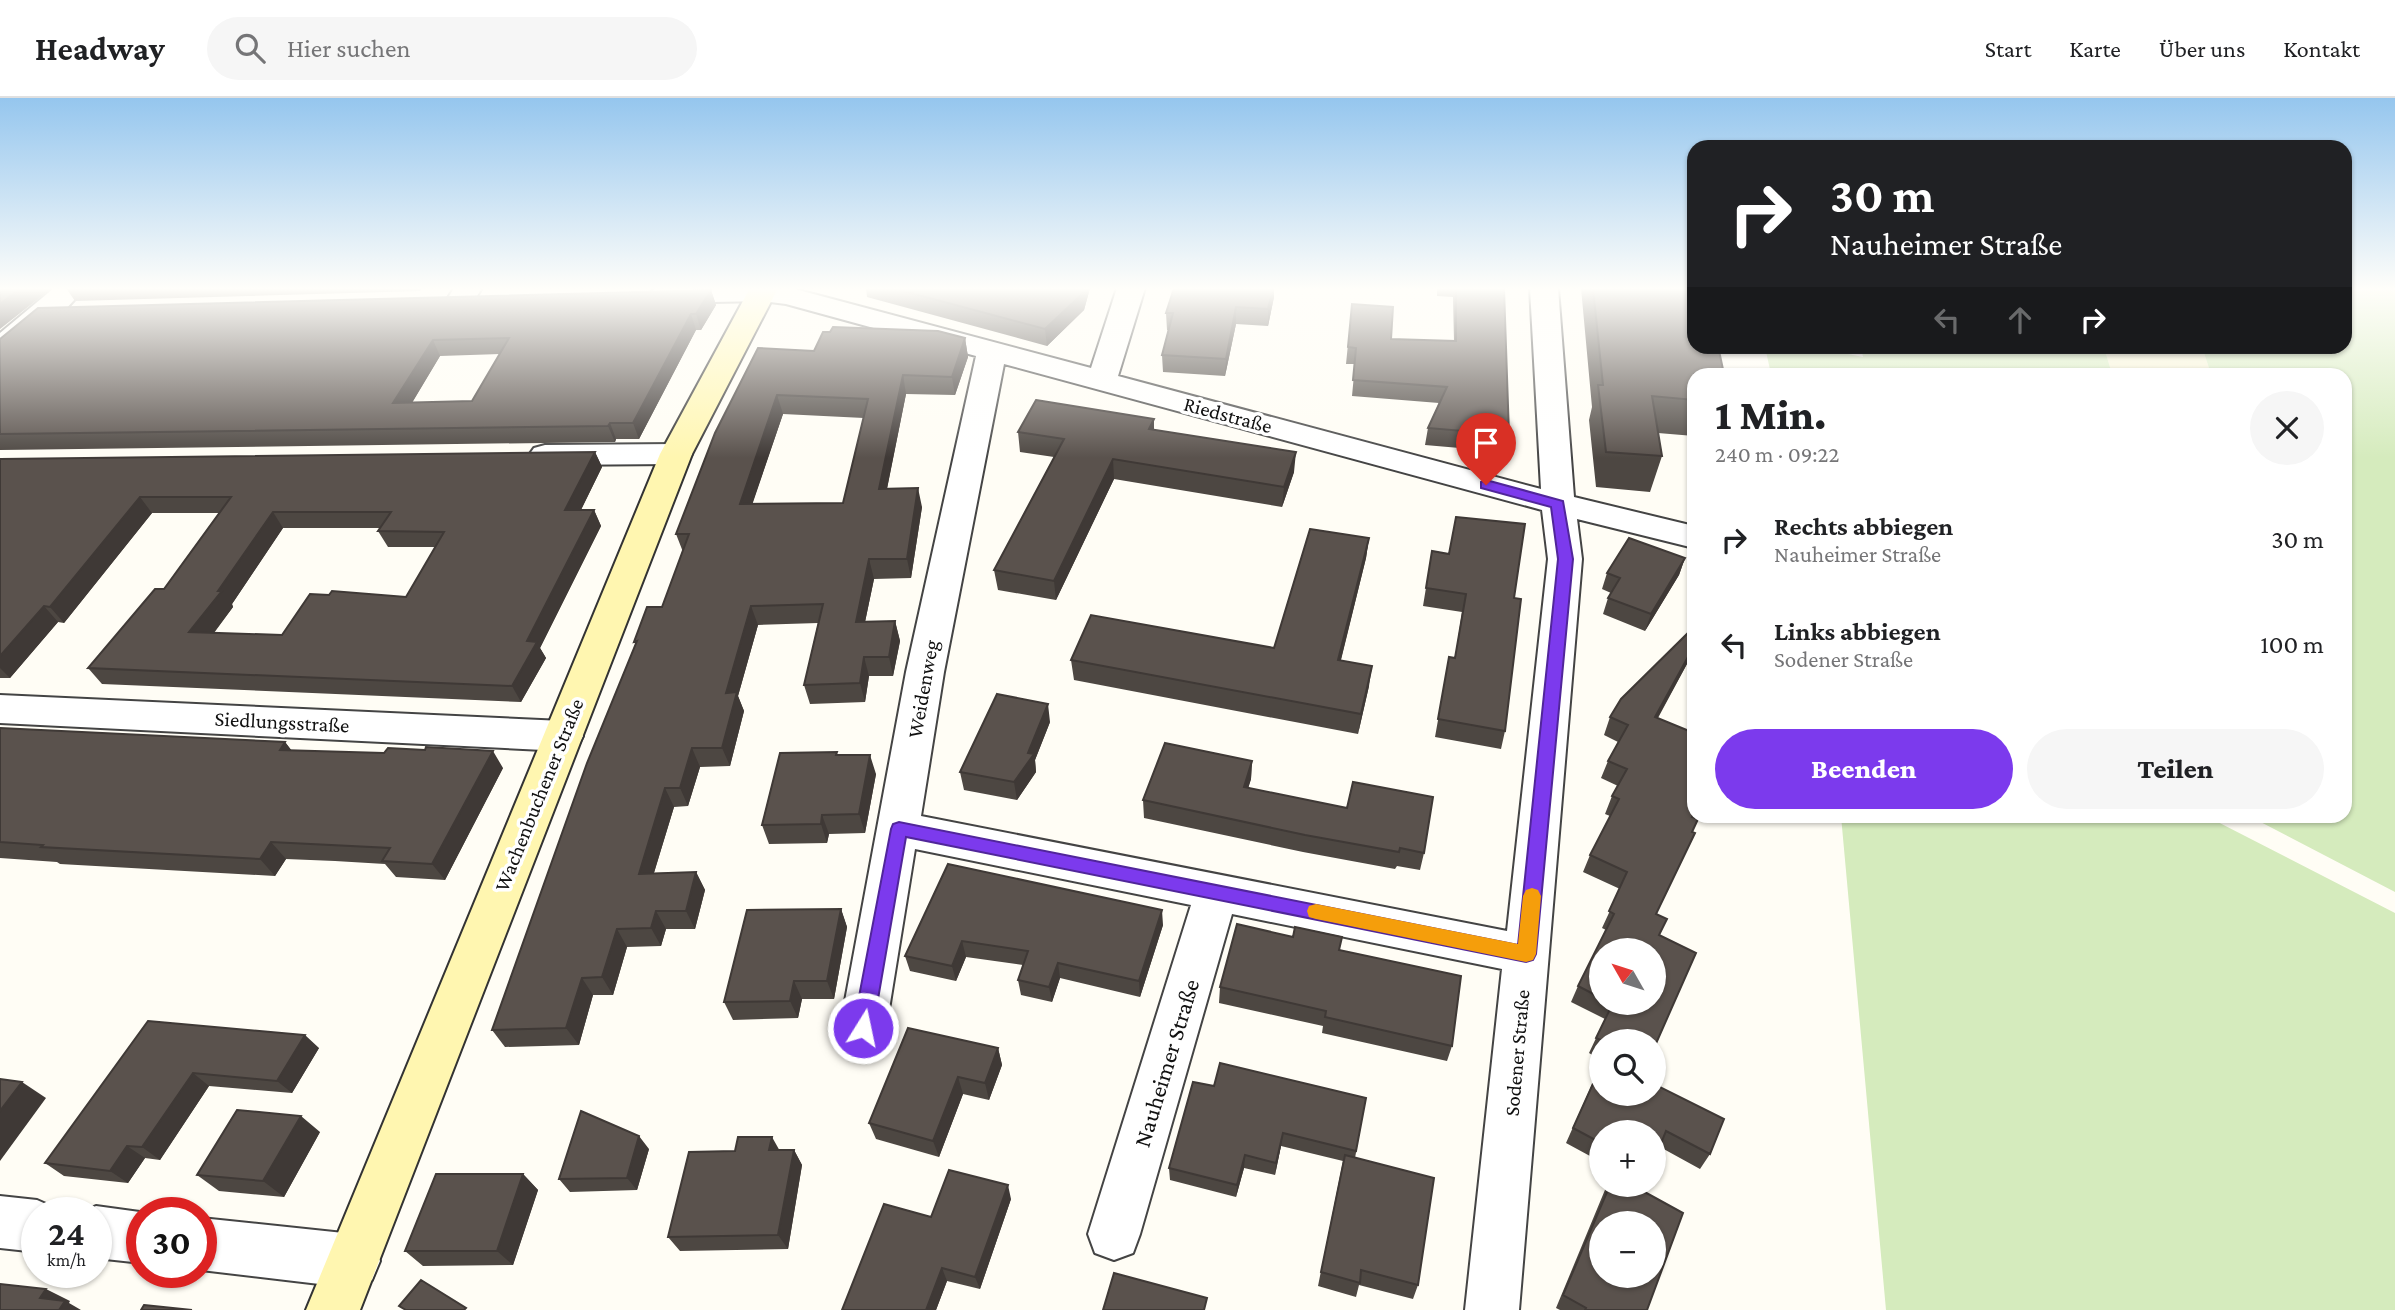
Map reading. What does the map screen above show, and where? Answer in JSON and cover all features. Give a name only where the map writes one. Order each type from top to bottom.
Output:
[{"type":"main road","name":"Wachenbuchener Straße","points":[[333,1310],[676,454],[734,345]]},
{"type":"street","name":"Riedstraße","points":[[969,345],[1558,504],[1687,535]]},
{"type":"street","points":[[1102,380],[1113,345]]},
{"type":"street","name":"Sodener Straße","points":[[1492,1310],[1565,559],[1558,504],[1548,345]]},
{"type":"street","name":"Weidenweg","points":[[863,1028],[925,672],[992,351]]},
{"type":"street","points":[[511,456],[676,454]]},
{"type":"street","name":"Siedlungsstraße","points":[[0,709],[563,736]]},
{"type":"street","points":[[899,829],[1526,954]]},
{"type":"street","name":"Nauheimer Straße","points":[[1114,1234],[1217,891]]},
{"type":"street","points":[[0,1222],[21,1224]]},
{"type":"street","points":[[217,1246],[353,1261]]},
{"type":"shaded area","points":[[2106,354],[2204,354],[2209,368],[2110,368]]},
{"type":"green space","points":[[2352,345],[2395,345],[2395,892],[2262,823],[2352,823],[2352,368],[2209,368],[2204,354],[2352,354]]},
{"type":"green space","points":[[1767,354],[1848,354],[1863,357],[1862,354],[2106,354],[2110,368],[1770,368]]},
{"type":"green space","points":[[1842,823],[2220,823],[2395,913],[2395,1310],[1886,1310]]},
{"type":"building","points":[[0,345],[430,345],[393,403],[472,401],[505,345],[675,345],[633,423],[610,423],[608,426],[0,434]]},
{"type":"building","points":[[817,345],[963,345],[952,377],[903,375],[879,489],[918,488],[907,559],[869,559],[856,622],[895,621],[889,657],[864,657],[860,683],[804,685],[823,604],[751,606],[726,693],[737,692],[722,748],[692,748],[680,788],[665,788],[639,874],[696,872],[686,911],[656,911],[651,928],[617,929],[602,977],[582,978],[566,1028],[492,1030],[587,763],[637,641],[634,642],[647,607],[662,607],[689,534],[676,534],[715,433],[758,348],[814,351]],"holes":[[[777,395],[868,399],[843,503],[740,504]]]},
{"type":"building","points":[[1165,345],[1229,345],[1226,359],[1162,355]]},
{"type":"building","points":[[1348,345],[1506,345],[1509,435],[1428,428],[1447,387],[1353,380],[1356,348],[1348,347]]},
{"type":"building","points":[[1599,345],[1687,345],[1687,354],[1720,354],[1723,368],[1687,368],[1687,399],[1652,396],[1662,456],[1606,452],[1598,385],[1603,385]]},
{"type":"building","points":[[1036,400],[1154,419],[1149,429],[1296,452],[1284,487],[1113,459],[1054,581],[994,570],[1064,439],[1018,432]]},
{"type":"building","points":[[595,452],[565,510],[594,510],[527,641],[537,642],[512,686],[88,668],[155,589],[164,589],[231,497],[140,497],[50,607],[44,606],[0,656],[0,459]],"holes":[[[273,512],[391,512],[378,531],[444,532],[406,597],[332,591],[329,595],[310,594],[282,635],[189,632],[222,591],[218,591]]]},
{"type":"building","points":[[1456,517],[1525,524],[1514,598],[1521,599],[1505,731],[1438,719],[1449,657],[1455,658],[1466,594],[1426,588],[1432,551],[1449,554]]},
{"type":"building","points":[[1310,529],[1369,538],[1338,660],[1372,666],[1361,714],[1071,660],[1091,615],[1274,648]]},
{"type":"building","points":[[1629,538],[1685,558],[1651,614],[1608,598],[1620,578],[1607,573]]},
{"type":"building","points":[[1687,634],[1687,659],[1655,717],[1687,730],[1687,823],[1696,823],[1692,832],[1695,833],[1656,914],[1667,919],[1659,935],[1665,938],[1602,938],[1614,914],[1609,911],[1627,872],[1590,855],[1619,799],[1612,796],[1627,769],[1608,761],[1628,725],[1610,717],[1621,699]]},
{"type":"building","points":[[997,694],[1048,704],[1028,753],[1034,754],[1014,782],[960,772]]},
{"type":"building","points":[[0,728],[285,742],[280,750],[384,753],[388,748],[425,750],[426,747],[493,751],[432,864],[382,861],[390,848],[271,842],[260,859],[41,847],[43,845],[0,842]]},
{"type":"building","points":[[1165,743],[1252,761],[1244,787],[1347,808],[1353,782],[1433,797],[1424,853],[1400,848],[1399,852],[1305,835],[1143,800]]},
{"type":"building","points":[[837,752],[836,755],[870,755],[859,814],[822,815],[821,824],[762,825],[780,753]]},
{"type":"building","points":[[948,864],[1162,910],[1139,981],[1058,963],[1049,987],[1018,980],[1028,951],[962,941],[952,966],[905,956]]},
{"type":"building","points":[[841,909],[827,981],[794,981],[790,1001],[724,1002],[747,910]]},
{"type":"building","points":[[1237,924],[1293,937],[1295,927],[1342,937],[1339,950],[1461,976],[1452,1046],[1325,1017],[1326,1011],[1220,987]]},
{"type":"building","points":[[1666,938],[1696,953],[1662,1029],[1600,1029],[1607,1015],[1666,1015]]},
{"type":"building","points":[[1589,964],[1589,992],[1578,986]]},
{"type":"building","points":[[148,1021],[305,1035],[277,1081],[193,1073],[142,1147],[127,1146],[110,1171],[45,1163]]},
{"type":"building","points":[[908,1028],[998,1048],[985,1083],[958,1077],[933,1141],[869,1123]]},
{"type":"building","points":[[1220,1063],[1366,1098],[1356,1151],[1283,1133],[1276,1163],[1245,1155],[1237,1185],[1169,1168],[1193,1082],[1214,1086]]},
{"type":"building","points":[[0,1079],[22,1082],[0,1111]]},
{"type":"building","points":[[1666,1090],[1724,1119],[1710,1154],[1666,1131],[1666,1120],[1589,1120],[1589,1137],[1573,1128],[1589,1093],[1589,1106],[1666,1106]]},
{"type":"building","points":[[237,1110],[301,1116],[263,1181],[197,1175]]},
{"type":"building","points":[[581,1111],[639,1136],[627,1178],[559,1179]]},
{"type":"building","points":[[738,1137],[772,1137],[769,1150],[794,1150],[778,1235],[668,1237],[689,1152],[735,1151]]},
{"type":"building","points":[[1345,1155],[1434,1178],[1418,1285],[1361,1270],[1360,1283],[1321,1272]]},
{"type":"building","points":[[949,1170],[1008,1185],[975,1277],[942,1268],[926,1310],[842,1310],[884,1204],[931,1217]]},
{"type":"building","points":[[436,1174],[523,1174],[497,1251],[405,1251]]},
{"type":"building","points":[[1605,1197],[1654,1197],[1683,1213],[1666,1259],[1666,1211],[1599,1211]]},
{"type":"building","points":[[1589,1234],[1589,1288],[1655,1288],[1647,1310],[1585,1310],[1586,1308],[1563,1295]]},
{"type":"building","points":[[1114,1273],[1207,1298],[1204,1310],[1103,1310]]},
{"type":"building","points":[[421,1280],[466,1308],[406,1310],[399,1306]]},
{"type":"building","points":[[0,1284],[46,1289],[40,1298],[65,1301],[59,1310],[0,1310]]},
{"type":"building","points":[[144,1305],[192,1310],[141,1310]]},
{"type":"slow traffic","points":[[1316,911],[1526,954],[1532,896]]},
{"type":"route","points":[[863,1028],[899,829],[1526,954],[1565,559],[1558,504],[1486,485]]}]
